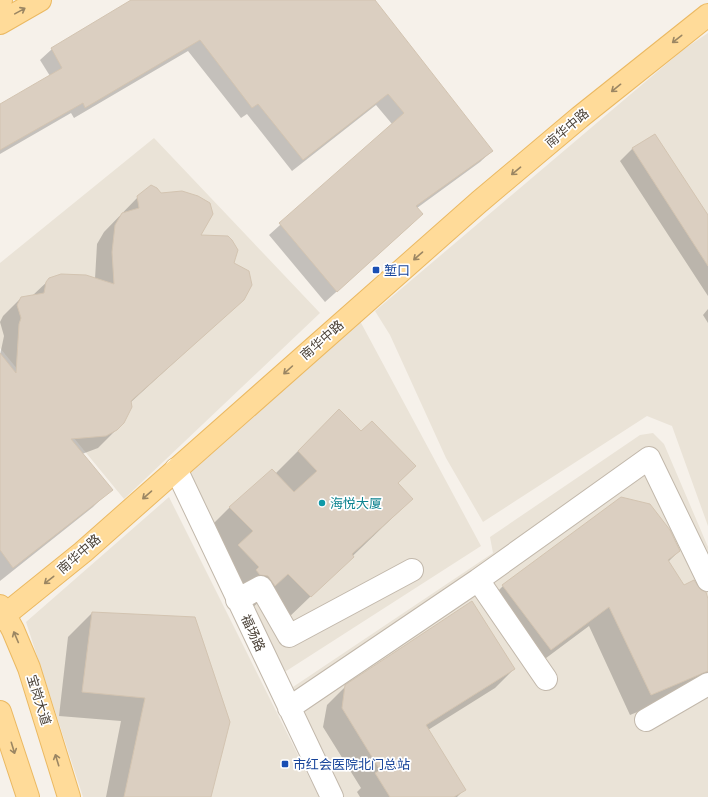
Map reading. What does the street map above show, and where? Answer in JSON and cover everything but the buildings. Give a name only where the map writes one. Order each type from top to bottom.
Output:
[{"type":"main road","points":[[0,23],[40,0]]},
{"type":"main road","name":"南华中路","points":[[2,613],[83,552],[479,202],[646,63],[708,15]]},
{"type":"main road","name":"宝岗大道","points":[[2,613],[29,668],[69,797]]},
{"type":"main road","points":[[0,712],[28,797]]},
{"type":"street","points":[[289,708],[478,580],[649,458],[708,580]]},
{"type":"street","name":"福场路","points":[[176,469],[332,797]]},
{"type":"street","points":[[237,600],[261,587],[289,636],[412,570]]},
{"type":"street","points":[[478,580],[546,678]]},
{"type":"street","points":[[646,720],[708,684]]},
{"type":"shaded area","points":[[708,33],[708,526],[672,426],[647,416],[483,522],[446,458],[390,335],[375,311],[684,49]]},
{"type":"shaded area","points":[[154,138],[320,313],[124,499],[0,348],[0,263]]},
{"type":"shaded area","points":[[360,321],[481,546],[280,675],[188,474]]},
{"type":"shaded area","points":[[653,433],[664,444],[708,547],[708,797],[338,797],[287,691],[493,553],[490,537],[640,435]]},
{"type":"shaded area","points":[[169,497],[319,797],[83,797],[26,622]]},
{"type":"place","name":"堑口","points":[[376,270]]},
{"type":"place","name":"海悦大厦","points":[[322,503]]},
{"type":"place","name":"市红会医院北门总站","points":[[285,764]]}]
